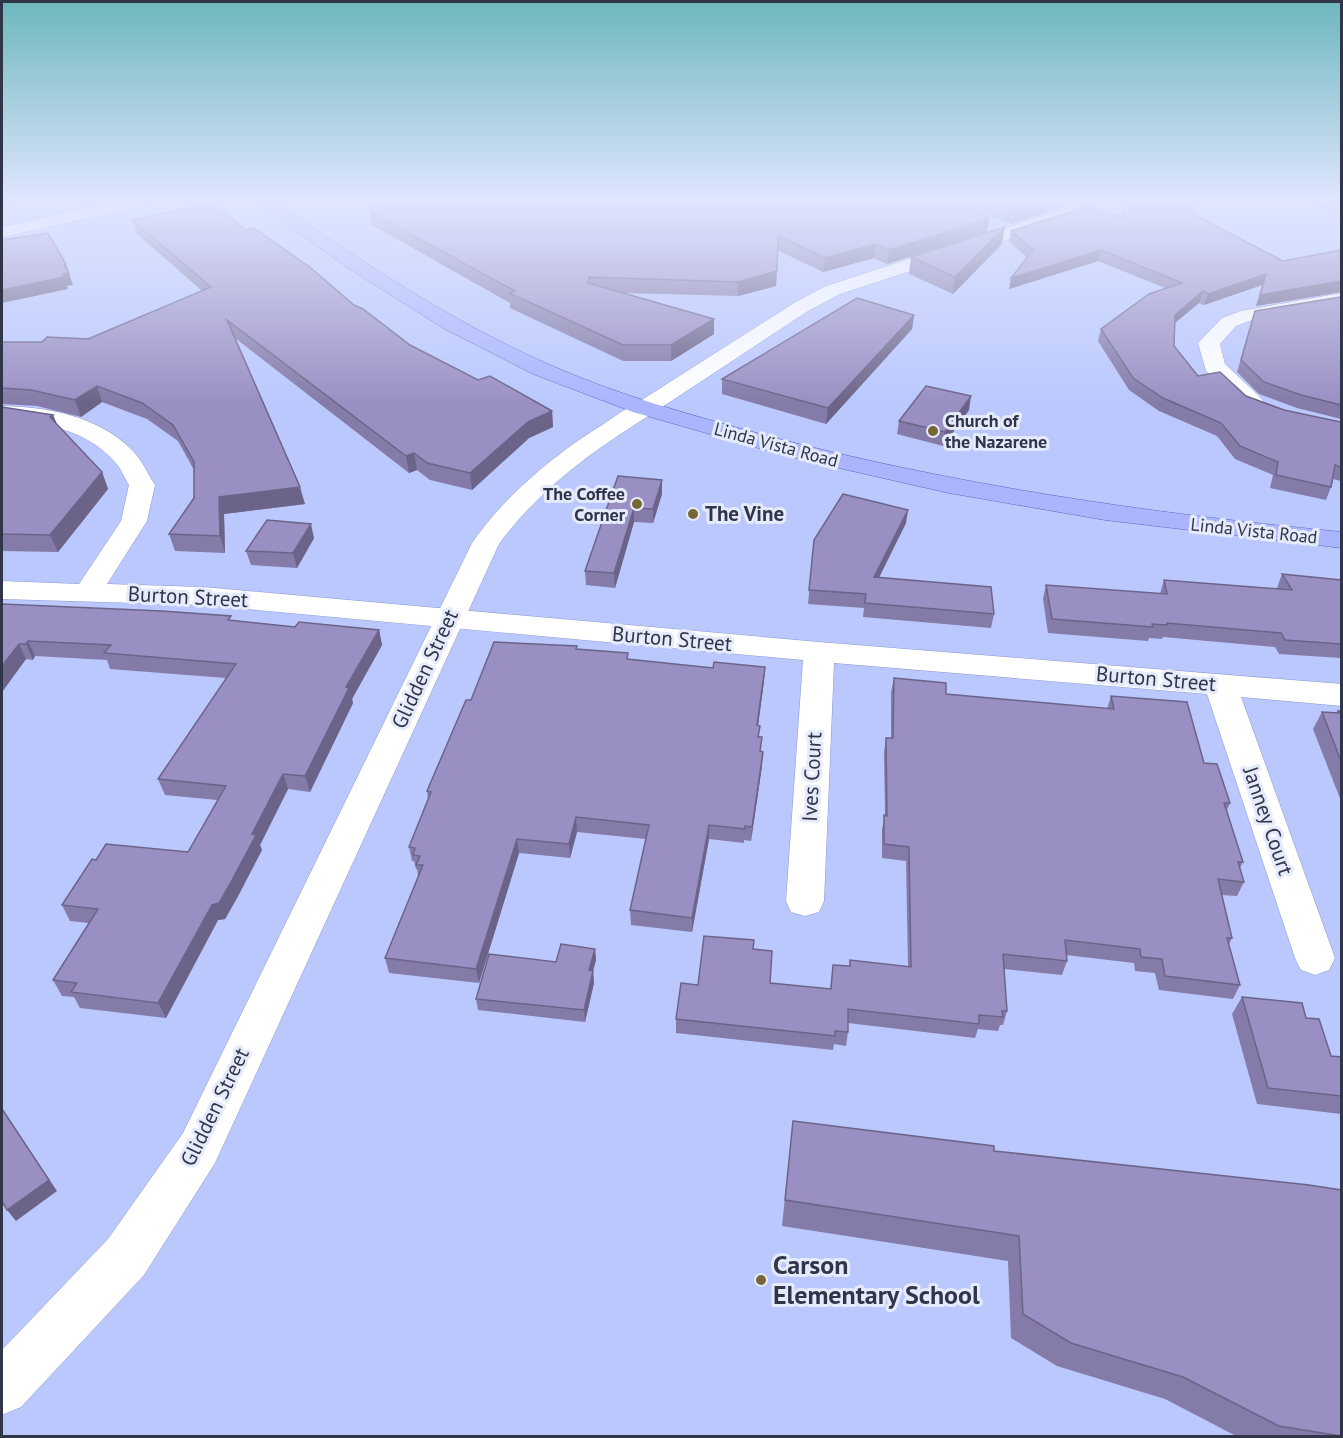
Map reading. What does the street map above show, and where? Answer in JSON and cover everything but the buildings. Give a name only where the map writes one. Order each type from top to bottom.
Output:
[{"type":"main road","name":"Linda Vista Road","points":[[364,268],[444,321],[519,360],[645,408],[815,458],[1009,498],[1240,531],[1341,540]]},
{"type":"street","name":"Glidden Street","points":[[2,1388],[126,1257],[199,1148],[448,620],[486,543],[518,500],[578,451],[801,307],[833,290],[900,268]]},
{"type":"street","points":[[1268,407],[1250,401],[1214,366],[1209,343],[1229,322],[1248,315],[1341,299]]},
{"type":"street","points":[[2,413],[61,419],[99,435],[124,455],[141,486],[134,521],[88,592]]},
{"type":"street","name":"Burton Street","points":[[2,590],[203,596],[448,620],[1341,695]]},
{"type":"street","name":"Ives Court","points":[[805,901],[819,652]]},
{"type":"street","name":"Janney Court","points":[[1220,684],[1315,958]]},
{"type":"place","name":"Church of the Nazarene","points":[[933,431]]},
{"type":"place","name":"The Coffee Corner","points":[[637,504]]},
{"type":"place","name":"The Vine","points":[[693,514]]},
{"type":"place","name":"Carson Elementary School","points":[[761,1280]]}]
